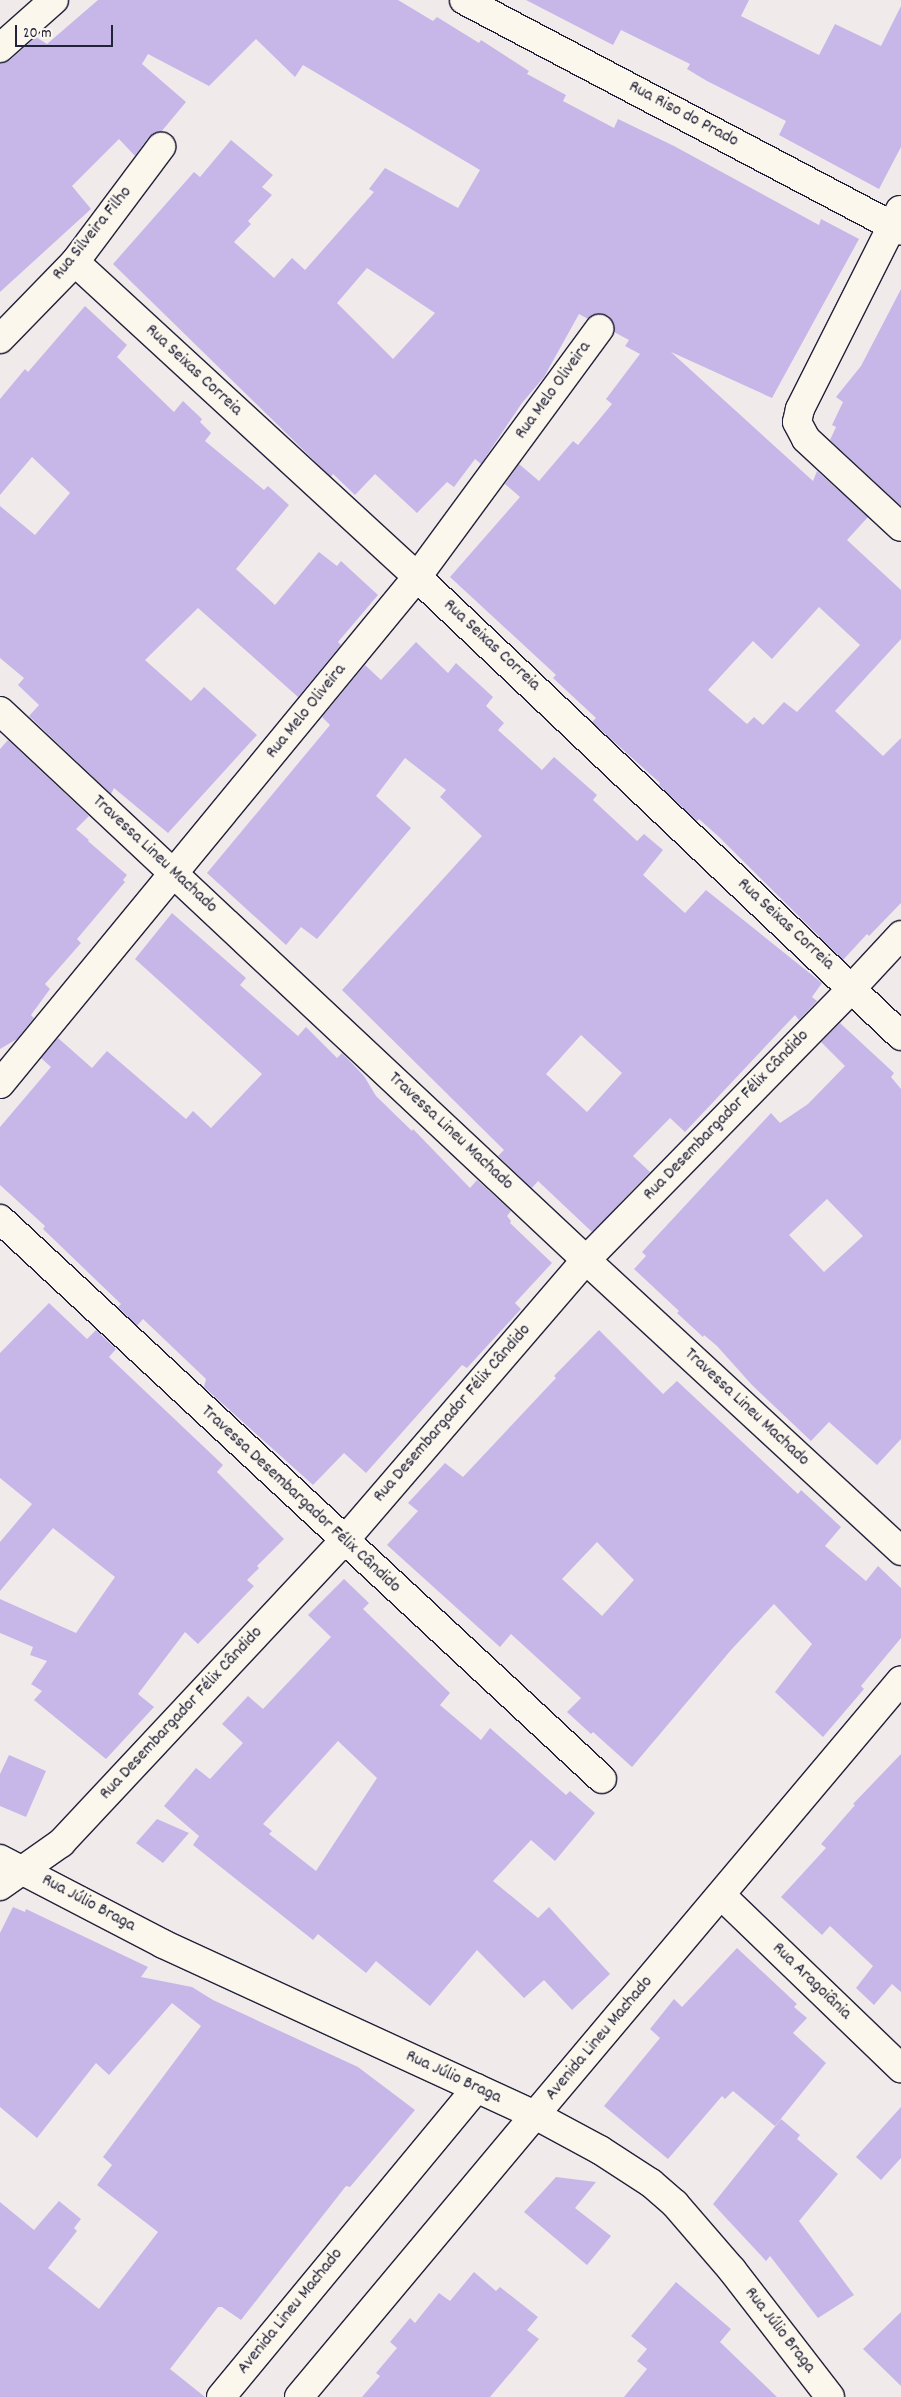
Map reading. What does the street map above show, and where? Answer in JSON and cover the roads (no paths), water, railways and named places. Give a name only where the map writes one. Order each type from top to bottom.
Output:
[{"type":"street","points":[[0,48],[54,0]]},
{"type":"street","name":"Rua Riso do Prado","points":[[464,0],[898,222]]},
{"type":"street","name":"Rua Silveira Filho","points":[[0,338],[75,262],[161,147]]},
{"type":"street","points":[[898,222],[800,409],[797,422],[806,439],[901,527]]},
{"type":"street","name":"Rua Seixas Correia","points":[[75,262],[417,577],[901,1036]]},
{"type":"street","name":"Rua Melo Oliveira","points":[[0,1084],[417,577],[599,329]]},
{"type":"street","name":"Travessa Lineu Machado","points":[[0,711],[901,1552]]},
{"type":"street","name":"Rua Desembargador Félix Cândido","points":[[0,1886],[61,1843],[344,1541],[586,1260],[852,988],[901,935]]},
{"type":"street","name":"Travessa Desembargador Félix Cândido","points":[[0,1219],[602,1780]]},
{"type":"street","name":"Avenida Lineu Machado","points":[[299,2397],[901,1680]]},
{"type":"street","name":"Rua Júlio Braga","points":[[0,1859],[163,1944],[535,2115],[600,2150],[651,2183],[675,2204],[732,2270],[830,2397]]},
{"type":"street","name":"Rua Aragoiânia","points":[[721,1895],[901,2068]]},
{"type":"street","name":"Avenida Lineu Machado","points":[[221,2397],[476,2088]]}]
